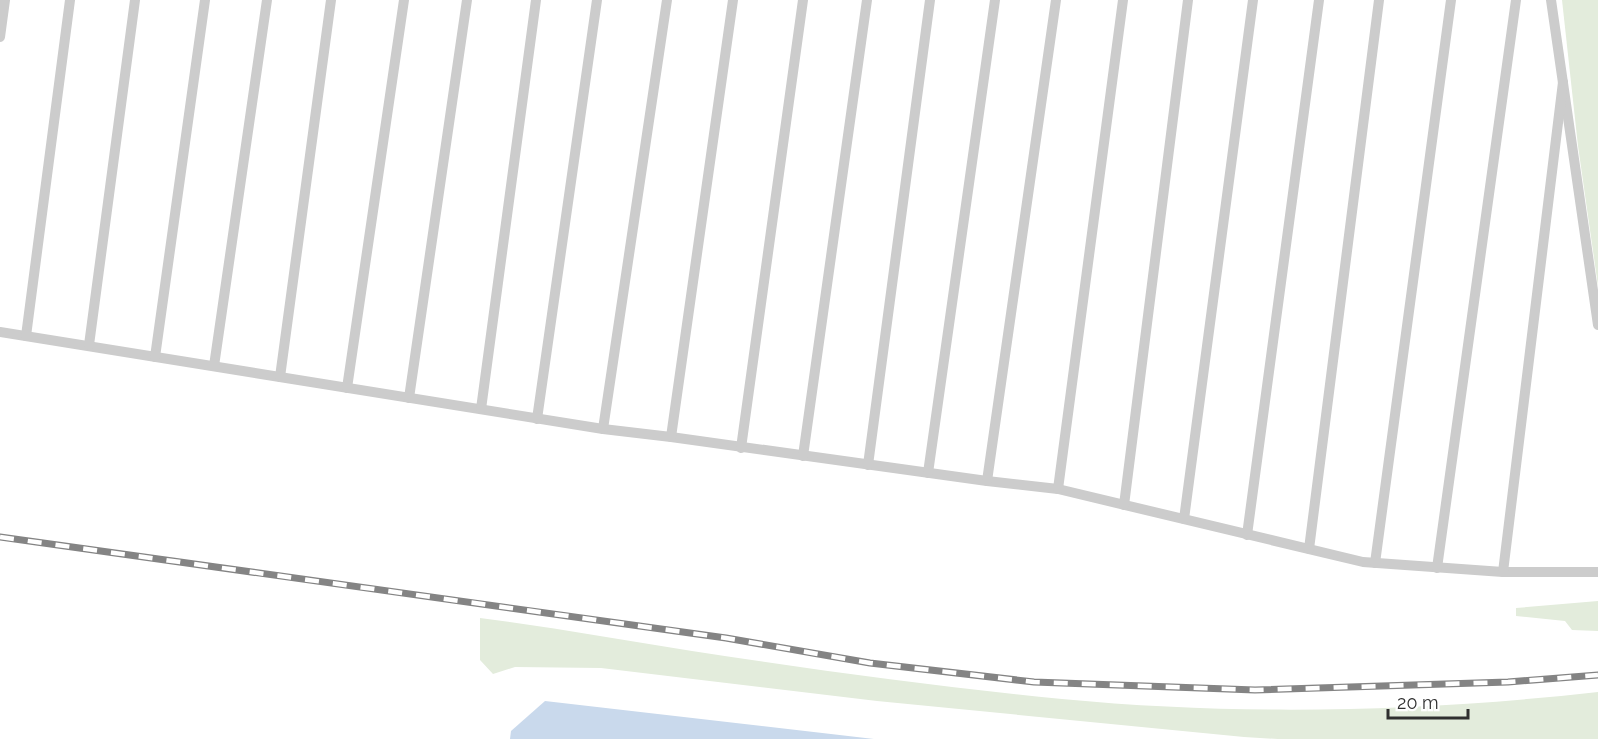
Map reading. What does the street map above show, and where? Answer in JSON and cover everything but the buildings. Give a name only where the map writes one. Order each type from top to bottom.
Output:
[{"type":"lane","points":[[0,37],[5,0]]},
{"type":"lane","points":[[26,336],[70,0]]},
{"type":"lane","points":[[89,345],[135,0]]},
{"type":"lane","points":[[155,357],[205,0]]},
{"type":"lane","points":[[214,366],[267,0]]},
{"type":"lane","points":[[280,377],[331,0]]},
{"type":"lane","points":[[347,388],[404,0]]},
{"type":"lane","points":[[409,398],[467,0]]},
{"type":"lane","points":[[481,409],[536,0]]},
{"type":"lane","points":[[537,419],[597,0]]},
{"type":"lane","points":[[603,429],[667,0]]},
{"type":"lane","points":[[671,436],[733,0]]},
{"type":"lane","points":[[741,448],[803,0]]},
{"type":"lane","points":[[803,456],[867,0]]},
{"type":"lane","points":[[868,465],[930,0]]},
{"type":"lane","points":[[928,473],[995,0]]},
{"type":"lane","points":[[987,481],[1056,0]]},
{"type":"lane","points":[[1058,489],[1123,0]]},
{"type":"lane","points":[[1124,505],[1188,0]]},
{"type":"lane","points":[[1184,519],[1253,0]]},
{"type":"lane","points":[[1247,534],[1319,0]]},
{"type":"lane","points":[[1309,549],[1379,0]]},
{"type":"lane","points":[[1375,563],[1451,0]]},
{"type":"lane","points":[[1437,568],[1516,0]]},
{"type":"lane","points":[[1551,0],[1598,325]]},
{"type":"lane","points":[[1503,572],[1563,82]]},
{"type":"lane","points":[[0,332],[603,429],[671,436],[741,448],[1058,489],[1375,563],[1503,572],[1598,572]]},
{"type":"green space","points":[[1562,0],[1598,0],[1598,286],[1578,146]]},
{"type":"green space","points":[[1598,601],[1598,631],[1572,630],[1565,621],[1516,616],[1516,608]]},
{"type":"green space","points":[[480,618],[877,678],[1062,699],[1129,704],[1263,710],[1330,709],[1464,704],[1598,692],[1598,739],[1278,739],[1244,737],[877,701],[601,668],[515,667],[493,674],[480,660]]},
{"type":"water","points":[[545,701],[874,739],[510,739],[511,731]]},
{"type":"railway","points":[[0,537],[726,638],[870,663],[1034,682],[1255,690],[1508,682],[1598,675]]}]
